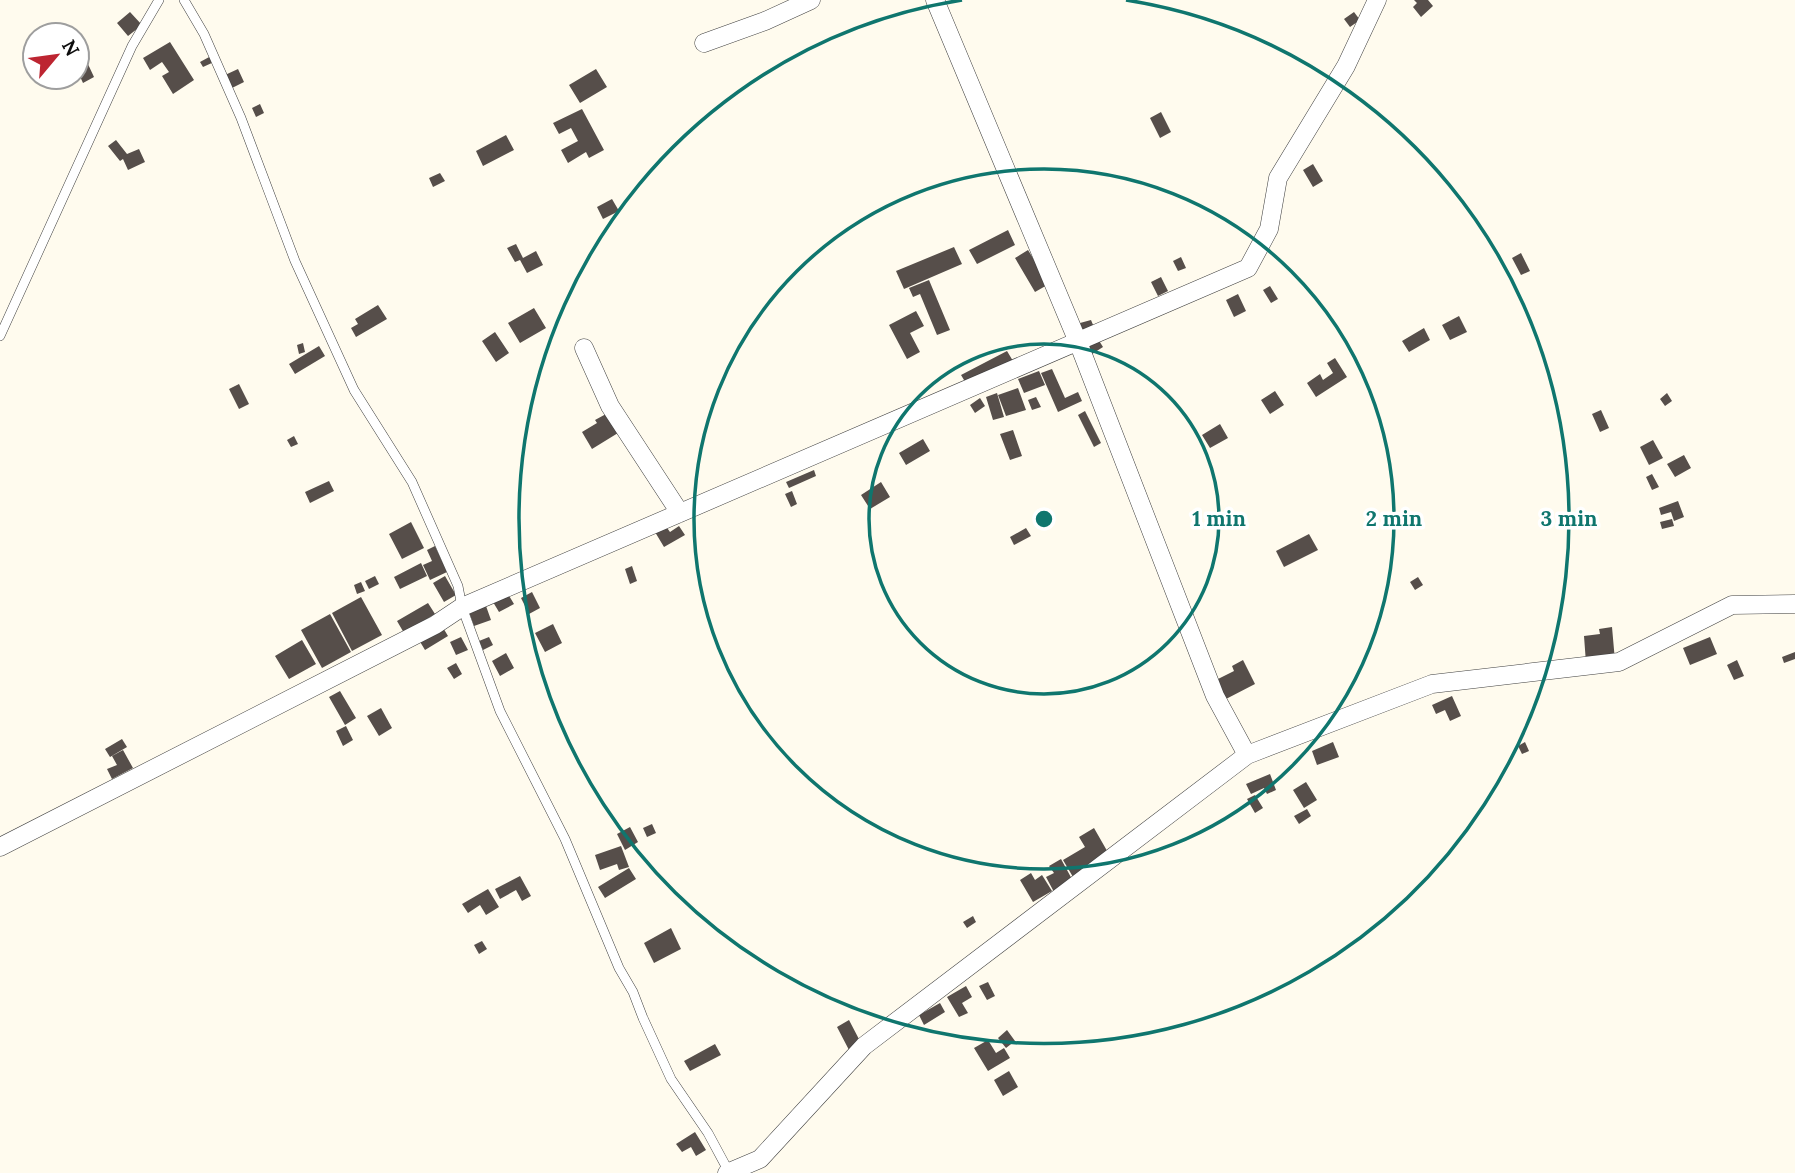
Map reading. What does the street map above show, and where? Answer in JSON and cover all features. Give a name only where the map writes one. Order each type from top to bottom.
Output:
[{"type":"street","points":[[704,43],[765,21],[811,0]]},
{"type":"street","points":[[935,0],[1078,342],[1214,696],[1247,755]]},
{"type":"street","points":[[0,848],[435,625],[462,607],[1248,268],[1269,229],[1278,178],[1346,65],[1377,0]]},
{"type":"street","points":[[584,348],[610,406],[680,513]]},
{"type":"street","points":[[728,1172],[763,1166],[864,1046],[1247,755],[1432,684],[1619,662],[1732,605],[1795,604]]},
{"type":"lane","points":[[0,335],[132,46],[159,0]]},
{"type":"lane","points":[[184,0],[204,34],[241,118],[295,261],[354,390],[412,482],[458,586],[462,607],[500,711],[565,839],[608,945],[633,992],[671,1079],[708,1133],[728,1172]]},
{"type":"building","points":[[1414,0],[1428,0],[1433,6],[1421,17],[1413,7],[1417,3]]},
{"type":"building","points":[[130,12],[142,25],[128,36],[117,23]]},
{"type":"building","points":[[1354,12],[1360,20],[1350,27],[1344,19]]},
{"type":"building","points":[[170,42],[194,80],[173,94],[162,76],[169,72],[162,62],[150,70],[143,58]]},
{"type":"building","points":[[211,56],[214,62],[203,67],[200,62]]},
{"type":"building","points":[[238,69],[244,82],[232,88],[225,75]]},
{"type":"building","points":[[596,69],[607,87],[580,103],[569,85]]},
{"type":"building","points":[[260,104],[264,113],[256,117],[252,108]]},
{"type":"building","points":[[582,109],[604,150],[589,158],[586,152],[568,163],[561,150],[578,141],[571,128],[559,134],[553,123]]},
{"type":"building","points":[[1161,112],[1171,132],[1160,138],[1150,118]]},
{"type":"building","points":[[506,135],[514,150],[483,166],[476,151]]},
{"type":"building","points":[[116,140],[127,154],[139,149],[145,162],[128,170],[123,159],[120,161],[108,146]]},
{"type":"building","points":[[1313,164],[1323,181],[1313,187],[1303,170]]},
{"type":"building","points":[[440,173],[445,181],[433,187],[429,178]]},
{"type":"building","points":[[612,199],[619,211],[603,219],[597,207]]},
{"type":"building","points":[[1008,230],[1015,245],[977,264],[969,250]]},
{"type":"building","points":[[516,244],[523,258],[536,251],[543,265],[527,273],[520,260],[515,262],[507,248]]},
{"type":"building","points":[[954,247],[962,264],[904,289],[896,271]]},
{"type":"building","points":[[1028,250],[1049,284],[1035,292],[1015,258]]},
{"type":"building","points":[[1521,253],[1530,271],[1521,275],[1512,258]]},
{"type":"building","points":[[1181,257],[1186,268],[1178,271],[1173,261]]},
{"type":"building","points":[[1161,277],[1168,291],[1158,296],[1151,282]]},
{"type":"building","points":[[929,280],[950,330],[937,335],[920,294],[913,297],[909,288]]},
{"type":"building","points":[[1270,286],[1278,299],[1271,303],[1263,290]]},
{"type":"building","points":[[1238,294],[1246,311],[1234,317],[1226,300]]},
{"type":"building","points":[[378,305],[387,319],[356,337],[351,328],[358,324],[355,319]]},
{"type":"building","points":[[534,308],[546,328],[520,343],[508,323]]},
{"type":"building","points":[[916,311],[924,326],[910,333],[920,352],[907,359],[889,325]]},
{"type":"building","points":[[1459,316],[1467,332],[1450,340],[1442,325]]},
{"type":"building","points":[[1091,320],[1096,332],[1085,336],[1080,323]]},
{"type":"building","points":[[1424,328],[1430,340],[1409,352],[1402,341]]},
{"type":"building","points":[[495,332],[509,353],[496,362],[482,341]]},
{"type":"building","points":[[1098,339],[1103,347],[1089,356],[1083,348]]},
{"type":"building","points":[[303,343],[305,352],[299,354],[297,345]]},
{"type":"building","points":[[319,346],[325,356],[295,374],[289,364]]},
{"type":"building","points":[[1007,351],[1013,361],[967,385],[961,375]]},
{"type":"building","points":[[1335,358],[1347,377],[1316,397],[1307,383],[1320,374],[1323,380],[1333,373],[1327,363]]},
{"type":"building","points":[[1052,369],[1065,398],[1078,392],[1082,401],[1058,412],[1041,373]]},
{"type":"building","points":[[1039,371],[1045,385],[1024,393],[1018,379]]},
{"type":"building","points":[[239,384],[249,404],[239,409],[229,389]]},
{"type":"building","points":[[1018,388],[1026,410],[1006,416],[998,395]]},
{"type":"building","points":[[1275,391],[1284,405],[1270,414],[1261,400]]},
{"type":"building","points":[[997,393],[1004,417],[993,420],[986,397]]},
{"type":"building","points":[[1667,393],[1672,401],[1665,406],[1660,399]]},
{"type":"building","points":[[1036,397],[1041,407],[1032,410],[1028,400]]},
{"type":"building","points":[[980,398],[985,406],[975,413],[970,405]]},
{"type":"building","points":[[1601,410],[1609,428],[1600,432],[1592,414]]},
{"type":"building","points":[[1085,411],[1101,443],[1094,447],[1078,415]]},
{"type":"building","points":[[606,414],[618,433],[592,449],[582,432]]},
{"type":"building","points":[[1220,424],[1228,438],[1210,448],[1202,435]]},
{"type":"building","points":[[1013,430],[1022,456],[1010,460],[1000,434]]},
{"type":"building","points":[[294,436],[298,444],[291,447],[287,440]]},
{"type":"building","points":[[923,439],[930,451],[906,465],[899,453]]},
{"type":"building","points":[[1653,440],[1663,458],[1649,465],[1640,447]]},
{"type":"building","points":[[1684,455],[1691,468],[1675,477],[1667,464]]},
{"type":"building","points":[[814,470],[816,476],[789,488],[786,482]]},
{"type":"building","points":[[1652,474],[1659,487],[1652,490],[1646,477]]},
{"type":"building","points":[[329,481],[334,491],[310,503],[305,492]]},
{"type":"building","points":[[881,482],[890,497],[870,509],[861,495]]},
{"type":"building","points":[[792,491],[797,504],[791,507],[785,494]]},
{"type":"building","points":[[1678,501],[1684,517],[1674,521],[1671,512],[1661,515],[1659,508]]},
{"type":"building","points":[[1672,519],[1674,526],[1662,529],[1660,522]]},
{"type":"building","points":[[411,522],[424,548],[402,559],[389,534]]},
{"type":"building","points":[[665,525],[670,532],[679,526],[685,535],[664,547],[655,532]]},
{"type":"building","points":[[1026,528],[1031,536],[1014,545],[1010,537]]},
{"type":"building","points":[[1309,534],[1318,550],[1284,567],[1276,551]]},
{"type":"building","points":[[435,546],[447,572],[430,580],[423,565],[432,561],[427,550]]},
{"type":"building","points":[[421,563],[427,576],[400,589],[394,577]]},
{"type":"building","points":[[632,566],[637,581],[630,584],[625,569]]},
{"type":"building","points":[[375,576],[379,584],[369,589],[365,581]]},
{"type":"building","points":[[445,576],[456,595],[444,602],[433,583]]},
{"type":"building","points":[[1418,577],[1423,585],[1415,590],[1410,582]]},
{"type":"building","points":[[361,582],[365,591],[357,594],[354,585]]},
{"type":"building","points":[[532,592],[540,608],[529,614],[521,598]]},
{"type":"building","points":[[508,594],[514,604],[499,612],[493,602]]},
{"type":"building","points":[[361,597],[382,635],[352,651],[332,613]]},
{"type":"building","points":[[428,603],[435,614],[404,633],[397,621]]},
{"type":"building","points":[[486,606],[491,620],[474,626],[469,612]]},
{"type":"building","points":[[330,614],[351,652],[322,668],[301,630]]},
{"type":"building","points":[[553,624],[562,643],[545,652],[535,633]]},
{"type":"building","points":[[442,626],[448,636],[425,650],[419,640]]},
{"type":"building","points":[[1612,627],[1615,661],[1586,663],[1584,636],[1600,634],[1599,629]]},
{"type":"building","points":[[461,637],[468,650],[456,655],[450,642]]},
{"type":"building","points":[[489,637],[493,645],[483,650],[479,641]]},
{"type":"building","points":[[1710,637],[1717,654],[1690,665],[1683,648]]},
{"type":"building","points":[[302,640],[316,664],[289,679],[275,656]]},
{"type":"building","points":[[1795,652],[1795,659],[1784,663],[1782,657]]},
{"type":"building","points":[[506,653],[514,668],[500,676],[492,661]]},
{"type":"building","points":[[1243,660],[1255,684],[1226,699],[1216,680],[1234,671],[1232,666]]},
{"type":"building","points":[[1737,660],[1744,676],[1734,680],[1727,665]]},
{"type":"building","points":[[456,663],[462,674],[454,679],[447,668]]},
{"type":"building","points":[[340,691],[356,718],[345,725],[329,697]]},
{"type":"building","points":[[1452,696],[1461,716],[1450,721],[1445,710],[1436,714],[1432,705]]},
{"type":"building","points":[[381,708],[392,728],[379,736],[367,716]]},
{"type":"building","points":[[346,726],[353,740],[343,746],[336,731]]},
{"type":"building","points":[[122,739],[127,747],[110,757],[105,749]]},
{"type":"building","points":[[1333,742],[1339,757],[1317,765],[1312,751]]},
{"type":"building","points":[[1525,742],[1529,751],[1522,754],[1518,746]]},
{"type":"building","points":[[123,750],[133,768],[112,779],[107,769],[117,765],[112,756]]},
{"type":"building","points":[[1270,774],[1276,790],[1267,794],[1264,788],[1251,794],[1246,784]]},
{"type":"building","points":[[1306,782],[1317,800],[1304,808],[1293,790]]},
{"type":"building","points":[[1255,795],[1263,808],[1255,813],[1247,799]]},
{"type":"building","points":[[1307,809],[1311,816],[1299,824],[1294,816]]},
{"type":"building","points":[[652,824],[656,833],[647,837],[643,828]]},
{"type":"building","points":[[630,827],[638,842],[625,850],[617,834]]},
{"type":"building","points":[[1094,828],[1110,856],[1073,877],[1063,860],[1085,847],[1079,837]]},
{"type":"building","points":[[621,846],[629,867],[619,870],[617,864],[600,870],[595,855]]},
{"type":"building","points":[[1061,859],[1073,881],[1054,892],[1046,877],[1054,873],[1049,866]]},
{"type":"building","points":[[629,868],[636,879],[605,898],[598,887]]},
{"type":"building","points":[[1031,873],[1035,880],[1042,875],[1052,891],[1033,902],[1020,880]]},
{"type":"building","points":[[520,876],[531,896],[522,901],[516,890],[500,899],[495,889]]},
{"type":"building","points":[[488,889],[499,907],[486,915],[480,905],[468,913],[462,904]]},
{"type":"building","points":[[973,916],[976,922],[967,928],[963,922]]},
{"type":"building","points":[[671,928],[681,949],[654,963],[644,943]]},
{"type":"building","points":[[482,941],[487,949],[479,954],[474,945]]},
{"type":"building","points":[[988,982],[995,996],[987,1000],[979,986]]},
{"type":"building","points":[[966,986],[972,997],[962,1003],[968,1013],[959,1017],[947,997]]},
{"type":"building","points":[[940,1003],[945,1012],[924,1025],[919,1015]]},
{"type":"building","points":[[849,1020],[861,1043],[849,1050],[837,1027]]},
{"type":"building","points":[[1007,1030],[1015,1041],[1006,1048],[998,1038]]},
{"type":"building","points":[[988,1040],[996,1053],[1004,1048],[1010,1058],[988,1071],[974,1048]]},
{"type":"building","points":[[715,1044],[721,1055],[690,1071],[684,1061]]},
{"type":"building","points":[[1009,1071],[1018,1087],[1003,1096],[994,1080]]},
{"type":"building","points":[[695,1132],[706,1150],[696,1156],[691,1147],[682,1152],[676,1144]]}]
